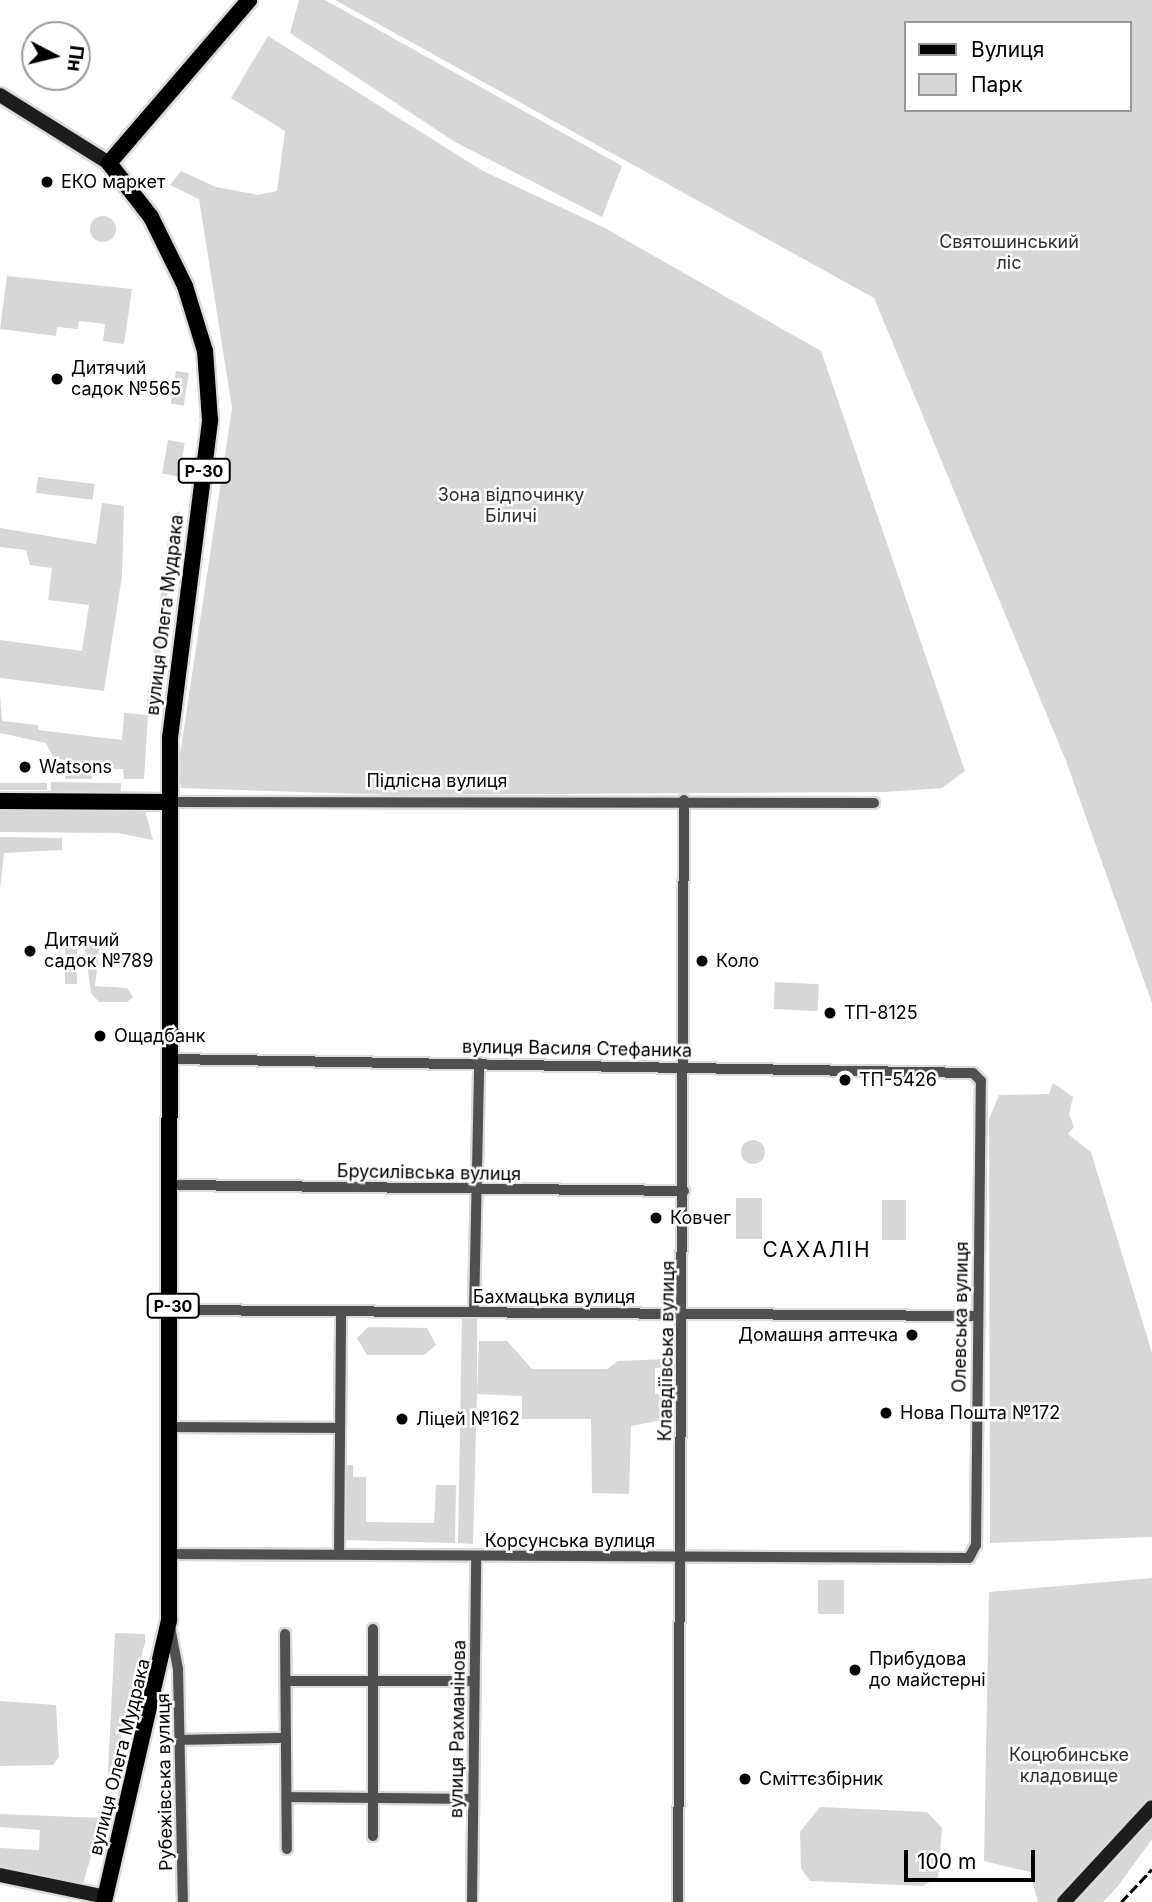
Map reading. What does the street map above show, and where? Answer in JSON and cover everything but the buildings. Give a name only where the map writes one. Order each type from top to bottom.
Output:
[{"type":"main road","points":[[109,163],[249,0]]},
{"type":"main road","name":"вулиця Олега Мудрака","points":[[109,163],[169,247],[197,321],[209,379],[208,447],[177,646],[170,802],[174,1059]]},
{"type":"main road","name":"Підлісна вулиця","points":[[0,801],[170,802]]},
{"type":"main road","name":"Р-30","points":[[169,1620],[174,1059]]},
{"type":"main road","name":"вулиця Олега Мудрака","points":[[105,1900],[169,1620]]},
{"type":"street","name":"вулиця Олега Мудрака","points":[[0,95],[109,163]]},
{"type":"street","name":"Підлісна вулиця","points":[[170,802],[684,800],[874,803]]},
{"type":"street","name":"Клавдіївська вулиця","points":[[678,1902],[684,1314],[684,800]]},
{"type":"street","name":"вулиця Василя Стефаника","points":[[174,1059],[683,1065],[978,1075]]},
{"type":"street","points":[[474,1312],[479,1063]]},
{"type":"street","name":"Олевська вулиця","points":[[969,1558],[976,1545],[978,1075]]},
{"type":"street","name":"Брусилівська вулиця","points":[[173,1185],[475,1191],[684,1191]]},
{"type":"street","name":"Бахмацька вулиця","points":[[173,1310],[976,1316]]},
{"type":"street","points":[[339,1553],[341,1311]]},
{"type":"street","points":[[172,1427],[341,1428]]},
{"type":"street","name":"Корсунська вулиця","points":[[171,1553],[969,1558]]},
{"type":"street","name":"вулиця Рахманінова","points":[[472,1902],[476,1557]]},
{"type":"street","name":"Рубежівська вулиця","points":[[169,1620],[180,1740],[183,1902]]},
{"type":"street","points":[[373,1629],[373,1836]]},
{"type":"street","points":[[285,1634],[287,1849]]},
{"type":"street","points":[[286,1681],[474,1681]]},
{"type":"street","points":[[180,1740],[286,1738]]},
{"type":"street","points":[[287,1797],[473,1799]]},
{"type":"street","points":[[1064,1902],[1152,1807]]},
{"type":"street","points":[[0,1875],[105,1900]]},
{"type":"green space","points":[[299,0],[325,0],[622,166],[602,217],[455,142],[290,33]]},
{"type":"green space","name":"Святошинський ліс","points":[[335,0],[1152,0],[1152,1003],[1066,761],[874,298]]},
{"type":"green space","name":"Зона відпочинку Біличі","points":[[268,36],[483,171],[603,227],[821,351],[965,771],[942,788],[886,792],[392,795],[181,788],[178,768],[232,408],[199,199],[170,185],[181,171],[216,187],[258,195],[277,191],[285,131],[231,98]]},
{"type":"green space","points":[[103,216],[113,219],[116,229],[113,239],[103,242],[93,239],[90,229],[93,219]]},
{"type":"green space","points":[[7,276],[132,289],[124,344],[103,341],[105,324],[79,321],[78,329],[57,327],[56,336],[0,329]]},
{"type":"green space","points":[[176,371],[189,373],[184,406],[171,404]]},
{"type":"green space","points":[[168,440],[185,443],[179,476],[162,473]]},
{"type":"green space","points":[[38,477],[95,484],[93,500],[36,493]]},
{"type":"green space","points":[[102,503],[124,506],[122,576],[104,691],[0,678],[0,640],[82,651],[89,605],[48,600],[52,568],[30,565],[26,550],[0,547],[0,528],[96,544]]},
{"type":"green space","points":[[180,511],[154,711],[146,709],[171,516]]},
{"type":"green space","points":[[0,696],[2,721],[38,725],[38,730],[122,740],[124,713],[148,715],[144,779],[124,779],[123,769],[93,769],[92,779],[65,779],[67,761],[53,757],[46,743],[0,733]]},
{"type":"green space","points":[[51,782],[121,783],[121,792],[51,791]]},
{"type":"green space","points":[[0,783],[47,783],[47,790],[0,790]]},
{"type":"green space","points":[[0,810],[145,810],[153,840],[118,833],[0,832]]},
{"type":"green space","points":[[0,837],[62,838],[62,850],[4,853],[0,889]]},
{"type":"green space","points":[[83,935],[100,944],[95,986],[127,988],[133,997],[127,1002],[99,1002],[91,993]]},
{"type":"green space","points":[[65,938],[77,938],[77,984],[65,984]]},
{"type":"green space","points":[[775,982],[819,984],[818,1011],[774,1009]]},
{"type":"green space","points":[[1053,1083],[1073,1097],[1069,1114],[1074,1127],[1068,1134],[1091,1152],[1152,1353],[1152,1537],[990,1543],[989,1119],[999,1095],[1049,1094]]},
{"type":"green space","points":[[748,1140],[758,1140],[765,1147],[765,1157],[758,1164],[748,1164],[741,1157],[741,1147]]},
{"type":"green space","points":[[736,1198],[762,1198],[762,1239],[736,1239]]},
{"type":"green space","points":[[882,1200],[906,1200],[906,1240],[882,1240]]},
{"type":"green space","points":[[462,1312],[477,1313],[477,1392],[479,1341],[507,1341],[532,1369],[607,1369],[618,1361],[669,1359],[670,1367],[655,1368],[655,1394],[668,1395],[663,1420],[631,1426],[629,1494],[592,1493],[591,1419],[522,1419],[522,1396],[477,1394],[473,1544],[458,1543]]},
{"type":"green space","points":[[368,1327],[427,1328],[436,1345],[424,1355],[367,1355],[357,1338]]},
{"type":"green space","points":[[344,1465],[353,1465],[353,1477],[366,1477],[366,1522],[434,1523],[436,1485],[456,1485],[455,1543],[343,1540]]},
{"type":"green space","name":"Коцюбинське кладовище","points":[[1152,1578],[1152,1799],[1057,1902],[1038,1902],[1030,1872],[984,1861],[989,1592]]},
{"type":"green space","points":[[818,1580],[844,1580],[844,1614],[818,1614]]},
{"type":"green space","points":[[115,1633],[145,1634],[145,1642],[107,1792]]},
{"type":"green space","points":[[0,1701],[56,1705],[59,1757],[53,1765],[0,1766]]},
{"type":"green space","points":[[820,1807],[927,1812],[942,1828],[938,1877],[923,1886],[810,1881],[801,1868],[800,1832]]},
{"type":"green space","points":[[1152,1811],[1152,1839],[1118,1886],[1103,1902],[1073,1902]]},
{"type":"green space","points":[[0,1814],[102,1818],[83,1884],[0,1870],[0,1848],[39,1850],[40,1830],[0,1827]]},
{"type":"railway","points":[[1121,1902],[1152,1869]]},
{"type":"place","name":"ЕКО маркет","points":[[47,182]]},
{"type":"place","name":"Дитячий садок №565","points":[[57,379]]},
{"type":"place","name":"Watsons","points":[[25,767]]},
{"type":"place","name":"Дитячий садок №789","points":[[30,951]]},
{"type":"place","name":"Коло","points":[[702,961]]},
{"type":"place","name":"ТП-8125","points":[[830,1013]]},
{"type":"place","name":"Ощадбанк","points":[[100,1036]]},
{"type":"place","name":"ТП-5426","points":[[845,1080]]},
{"type":"place","name":"Ковчег","points":[[656,1218]]},
{"type":"place","name":"Домашня аптечка","points":[[912,1335]]},
{"type":"place","name":"Нова Пошта №172","points":[[886,1413]]},
{"type":"place","name":"Ліцей №162","points":[[402,1419]]},
{"type":"place","name":"Прибудова до майстерні","points":[[855,1670]]},
{"type":"place","name":"Сміттєзбірник","points":[[745,1779]]},
{"type":"district","name":"САХАЛІН","points":[[817,1250]]}]
